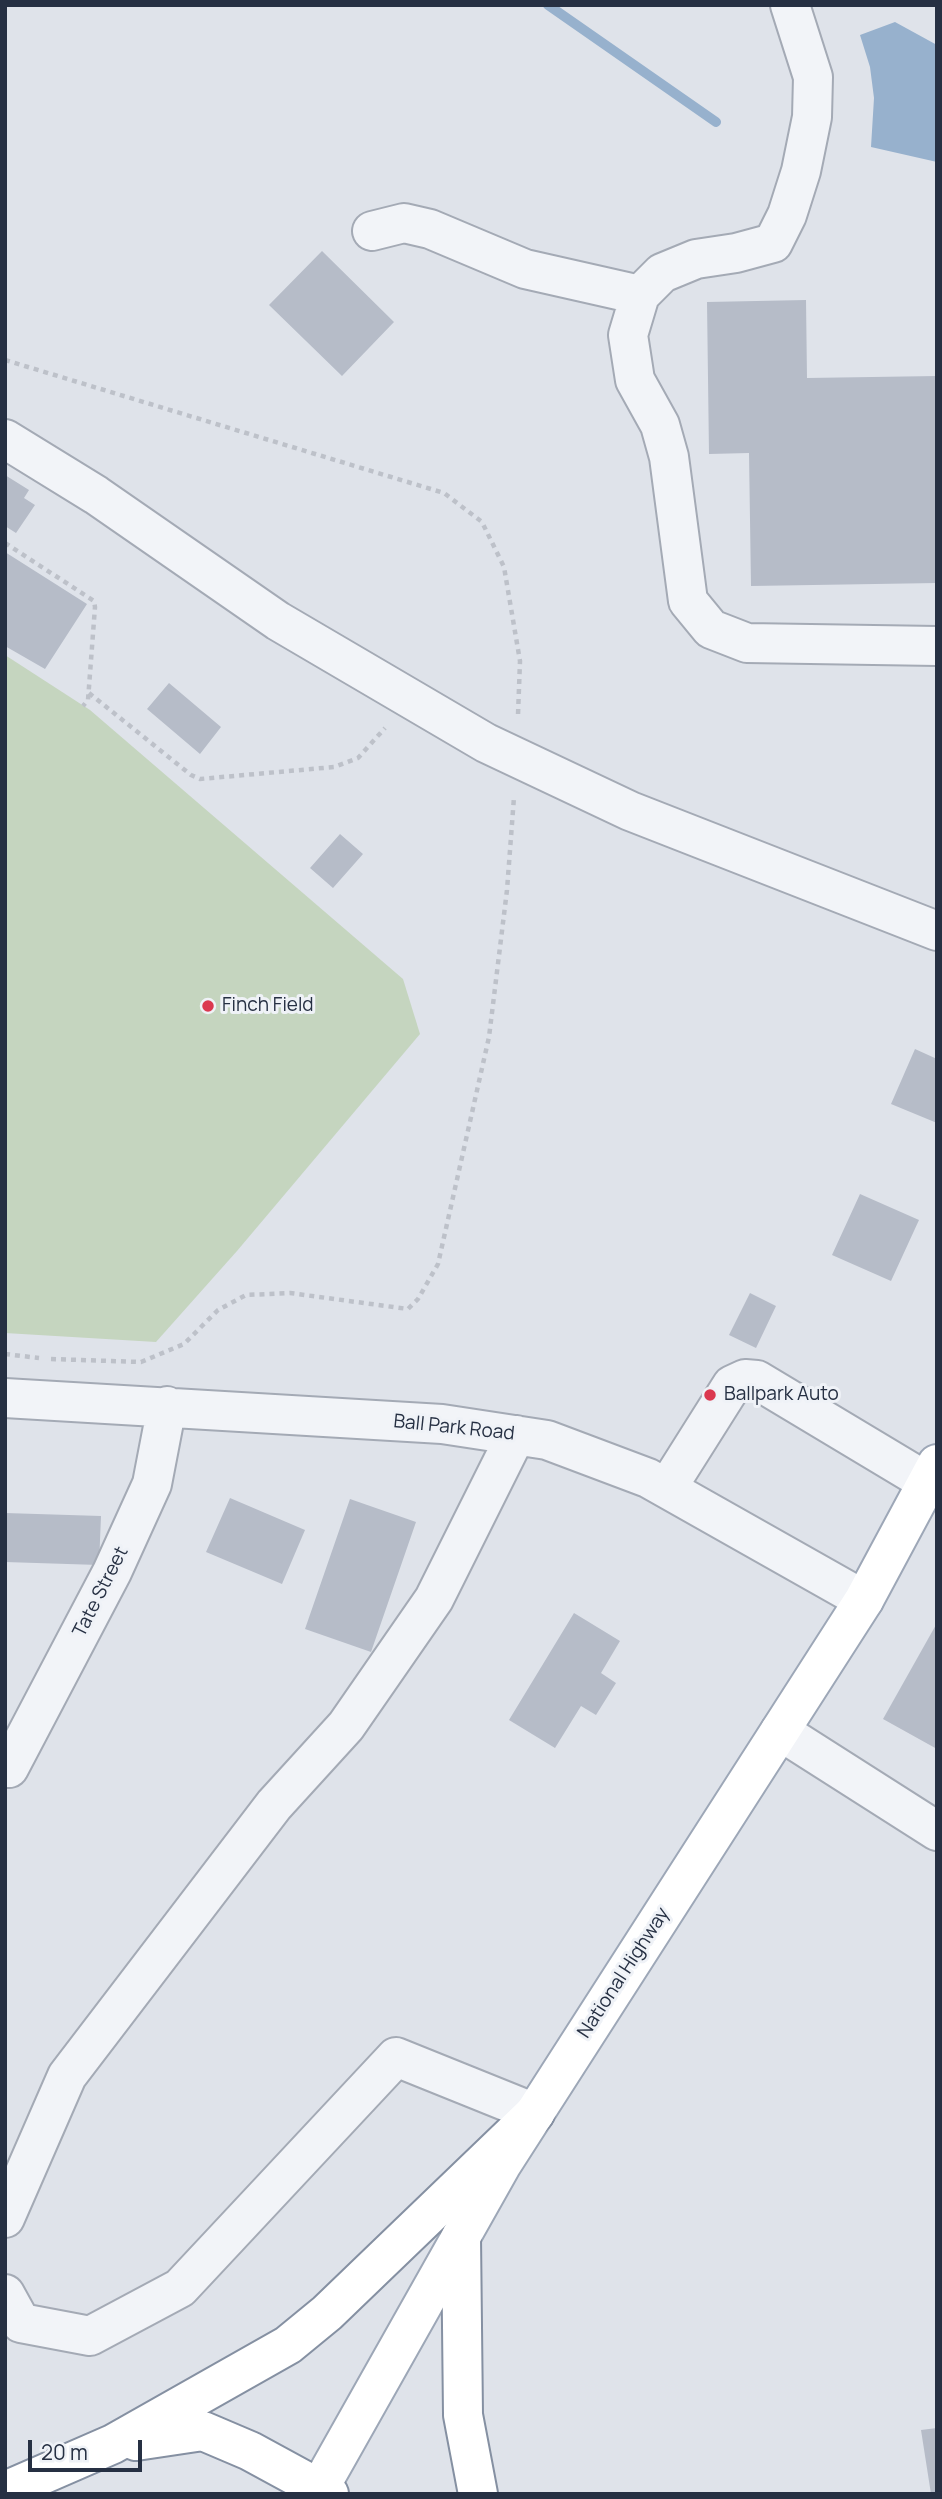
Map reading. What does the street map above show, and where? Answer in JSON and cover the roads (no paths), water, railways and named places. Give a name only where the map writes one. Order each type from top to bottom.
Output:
[{"type":"main road","name":"National Highway","points":[[321,2492],[502,2164],[864,1600],[933,1472]]},
{"type":"main road","points":[[5,2491],[113,2444],[288,2344],[327,2312],[535,2113]]},
{"type":"main road","points":[[461,2237],[463,2415],[478,2494]]},
{"type":"main road","points":[[113,2444],[203,2431],[250,2451],[321,2492]]},
{"type":"street","points":[[790,5],[813,76],[812,117],[802,171],[787,215],[773,243],[736,253],[696,259],[662,273],[640,295],[628,335],[635,380],[660,425],[669,457],[688,601],[711,629],[747,643],[937,646]]},
{"type":"street","points":[[372,231],[404,223],[430,229],[524,269],[640,295]]},
{"type":"street","points":[[5,439],[96,495],[278,621],[486,743],[630,811],[937,931]]},
{"type":"street","points":[[667,1488],[732,1385],[745,1378],[757,1380],[933,1472]]},
{"type":"street","name":"Ball Park Road","points":[[5,1398],[442,1424],[547,1440],[648,1478],[864,1600]]},
{"type":"street","name":"Tate Street","points":[[9,1768],[112,1572],[152,1485],[167,1406]]},
{"type":"street","points":[[5,2218],[67,2076],[274,1805],[346,1726],[434,1599],[516,1435]]},
{"type":"street","points":[[779,1731],[937,1831]]},
{"type":"street","points":[[5,2294],[21,2323],[90,2336],[180,2288],[396,2057],[535,2113]]},
{"type":"water","points":[[895,22],[937,45],[937,162],[871,147],[874,98],[870,67],[860,35]]},
{"type":"waterway","points":[[548,5],[716,122]]},
{"type":"place","name":"Finch Field","points":[[208,1006]]},
{"type":"place","name":"Ballpark Auto","points":[[710,1395]]}]
